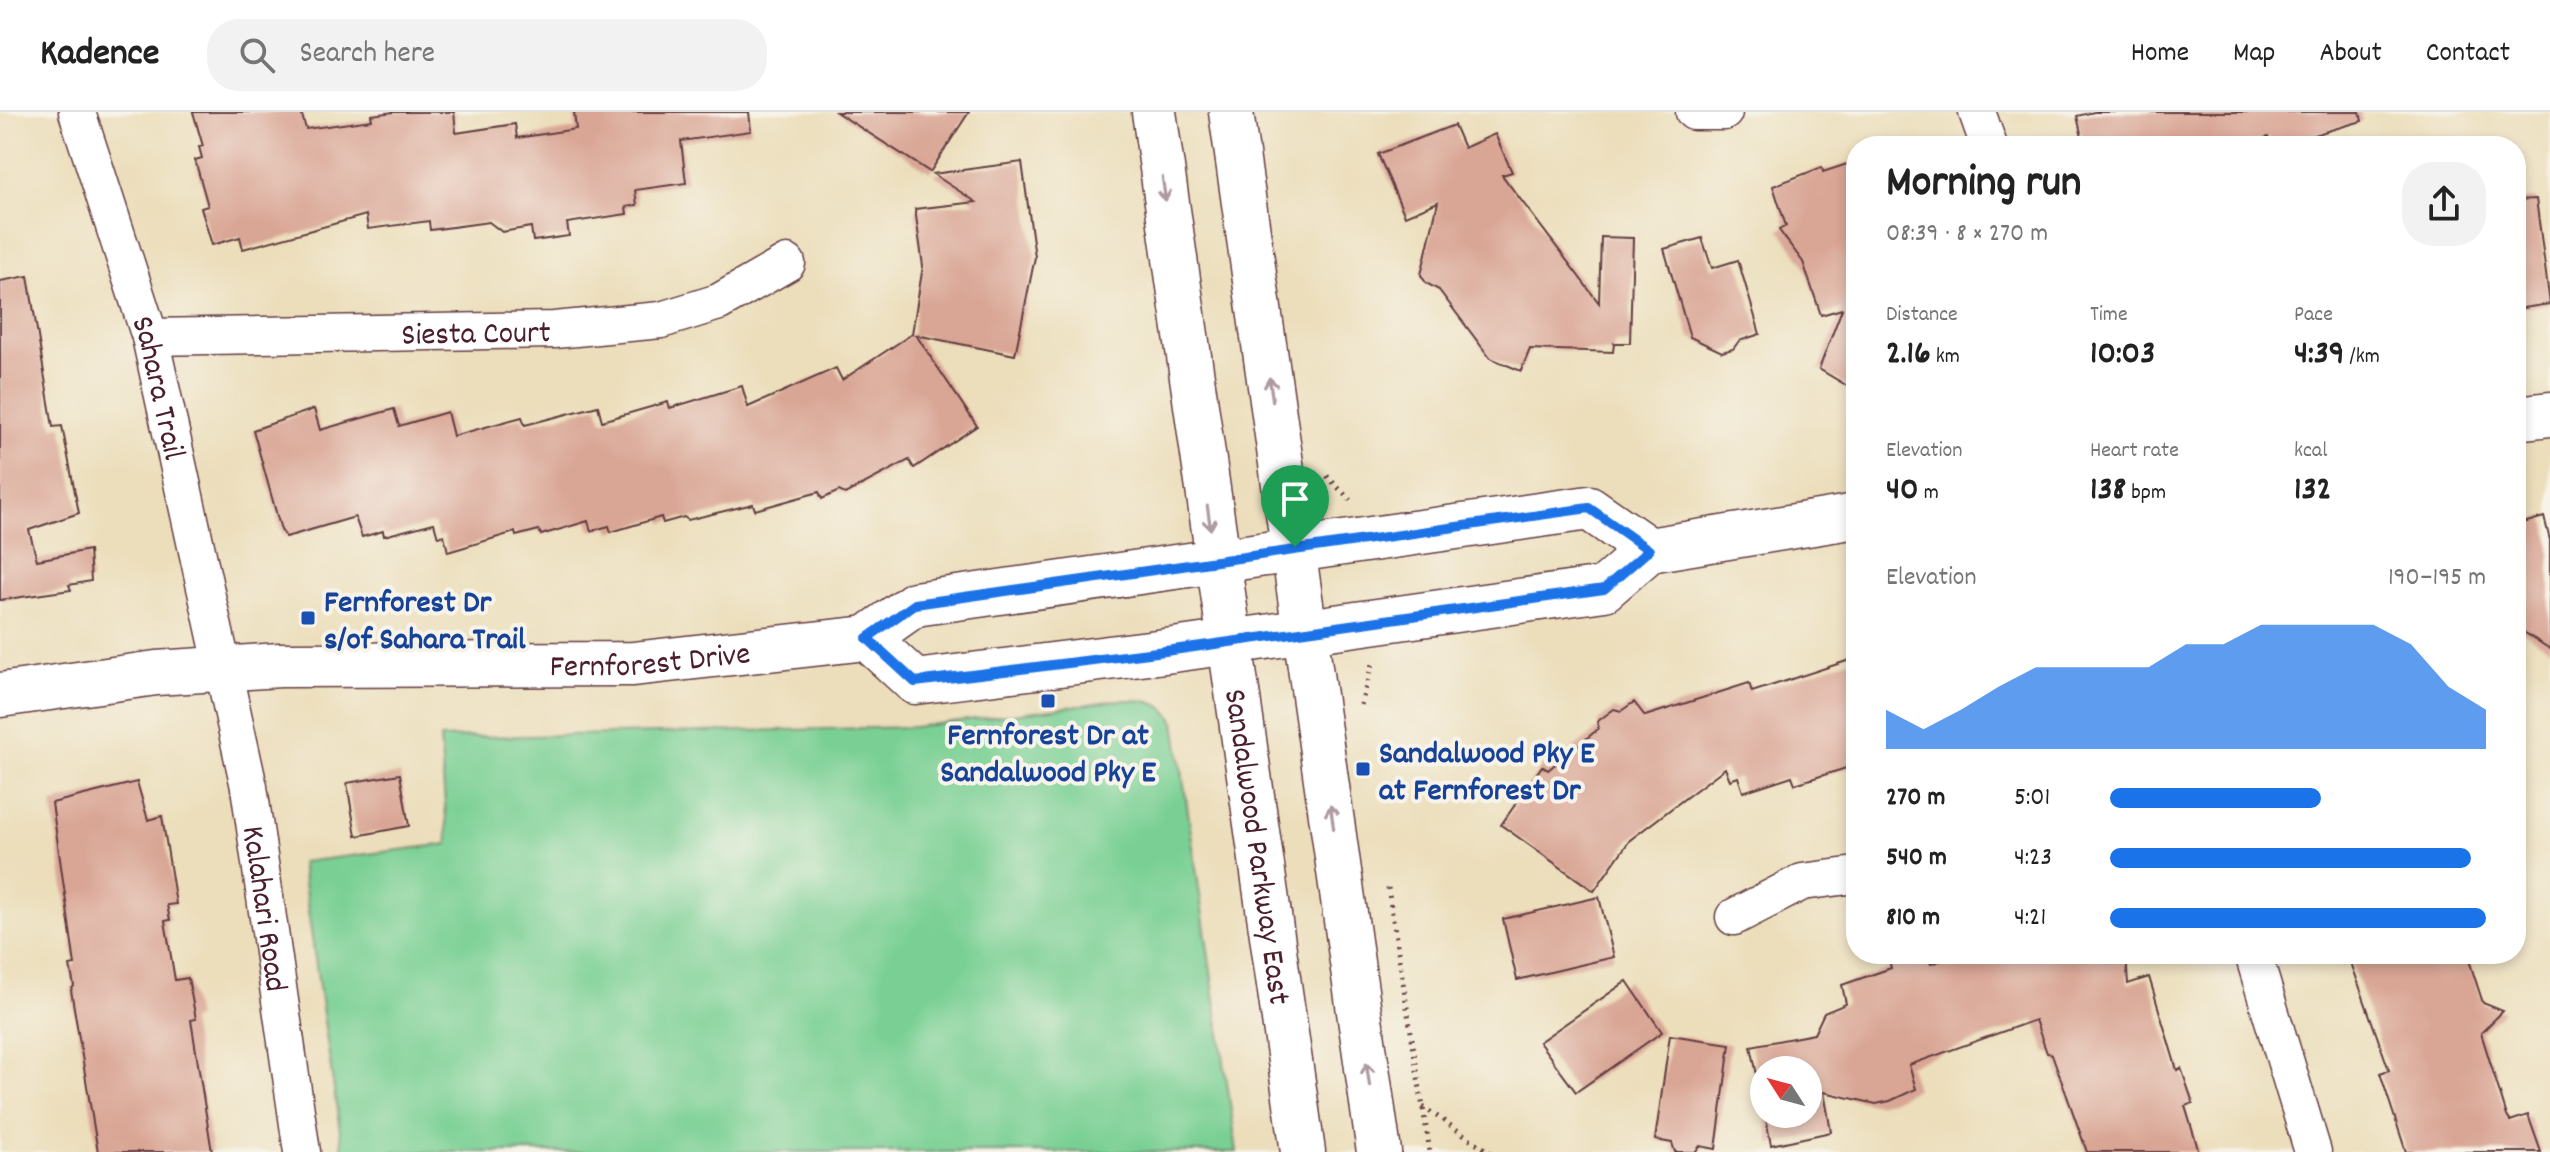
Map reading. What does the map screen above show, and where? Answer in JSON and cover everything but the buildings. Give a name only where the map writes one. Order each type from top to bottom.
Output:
[{"type":"street","name":"Sahara Trail","points":[[77,112],[150,337],[221,669]]},
{"type":"street","name":"Sandalwood Parkway East","points":[[1154,112],[1215,560],[1230,642],[1303,1152]]},
{"type":"street","points":[[1231,112],[1379,1152]]},
{"type":"street","points":[[1694,112],[1724,112]]},
{"type":"street","points":[[1977,112],[1985,136]]},
{"type":"street","name":"Siesta Court","points":[[150,337],[554,330],[661,320],[719,302],[787,263]]},
{"type":"street","points":[[2526,417],[2550,414]]},
{"type":"street","name":"Fernforest Drive","points":[[0,695],[156,673],[280,665],[633,664],[867,638],[915,604],[1295,547],[1589,508],[1649,550]]},
{"type":"street","points":[[867,638],[915,682],[1230,642],[1604,589],[1649,550],[1846,518]]},
{"type":"street","name":"Kalahari Road","points":[[221,669],[249,787],[302,1152]]},
{"type":"street","points":[[1734,917],[1802,882],[1846,876]]},
{"type":"street","points":[[2256,964],[2313,1152]]},
{"type":"path","points":[[1361,710],[1372,664]]},
{"type":"path","points":[[1386,879],[1430,1152]]},
{"type":"path","points":[[1423,1107],[1490,1152]]},
{"type":"green space","points":[[1119,700],[1158,705],[1175,722],[1237,1152],[343,1152],[301,862],[448,844],[440,738],[914,727]]},
{"type":"place","name":"Fernforest Dr s/of Sahara Trail","points":[[308,618]]},
{"type":"place","name":"Fernforest Dr at Sandalwood Pky E","points":[[1048,701]]},
{"type":"place","name":"Sandalwood Pky E at Fernforest Dr","points":[[1363,769]]},
{"type":"route","points":[[1589,508],[1649,550],[1604,589],[1173,650],[915,682],[867,638],[915,604],[1295,547],[1589,508]]}]
